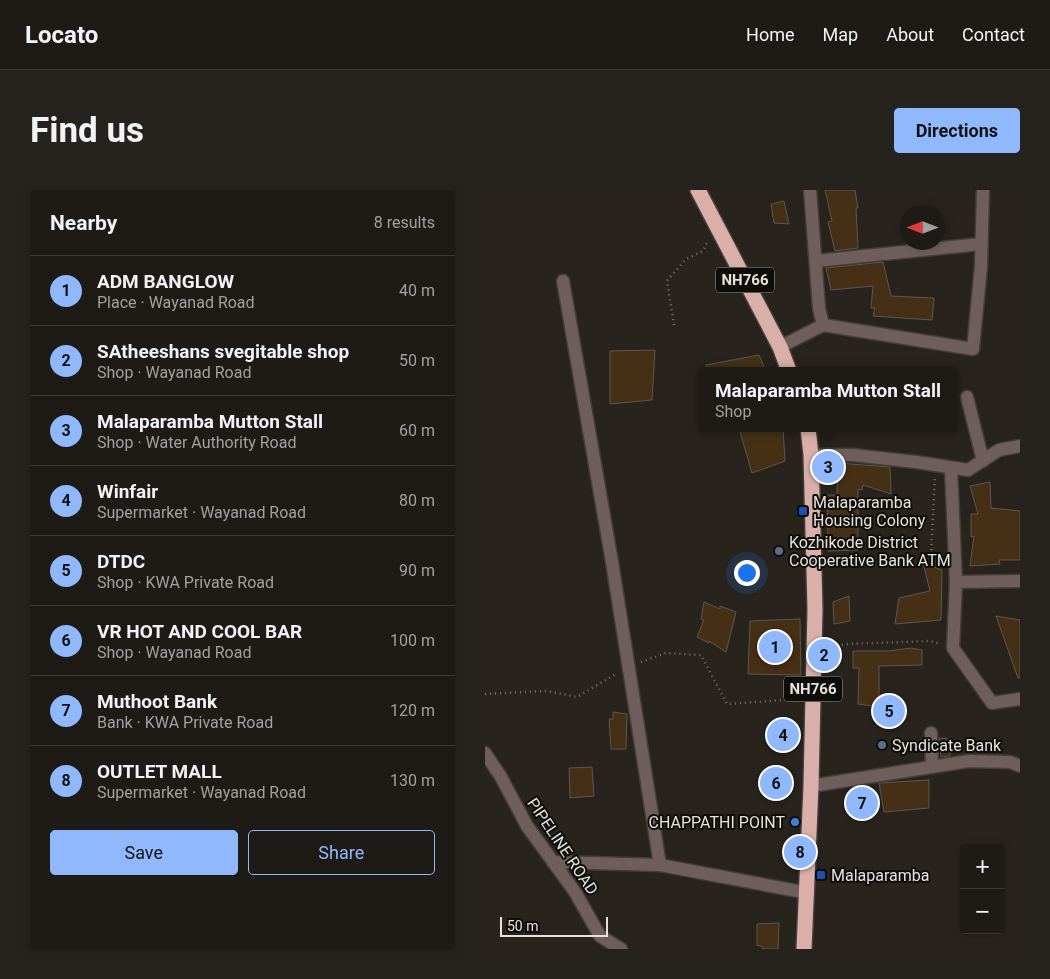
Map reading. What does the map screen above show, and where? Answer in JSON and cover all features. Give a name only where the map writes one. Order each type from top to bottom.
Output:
[{"type":"highway","name":"NH766","points":[[698,190],[780,348],[787,367]]},
{"type":"highway","name":"NH766","points":[[804,949],[808,893],[815,610],[811,455],[808,432]]},
{"type":"street","points":[[810,190],[819,308],[823,325]]},
{"type":"street","points":[[780,348],[823,325],[973,349],[983,190]]},
{"type":"street","points":[[816,261],[981,244]]},
{"type":"street","points":[[563,281],[629,667],[660,865]]},
{"type":"street","points":[[967,397],[983,461]]},
{"type":"street","points":[[811,455],[853,455],[968,470],[999,450],[1020,446]]},
{"type":"street","points":[[951,469],[956,582],[953,648],[992,703],[1020,699]]},
{"type":"street","points":[[956,582],[1020,581]]},
{"type":"street","points":[[931,733],[932,767]]},
{"type":"street","name":"PIPELINE ROAD","points":[[485,753],[501,777],[527,826],[575,892],[600,936],[621,949]]},
{"type":"street","points":[[811,786],[969,761],[1010,762],[1020,766]]},
{"type":"street","points":[[553,862],[660,865],[808,893]]},
{"type":"path","points":[[674,325],[667,280],[686,259],[703,251],[717,228]]},
{"type":"path","points":[[931,555],[935,466]]},
{"type":"path","points":[[821,648],[848,644],[930,641],[953,648]]},
{"type":"path","points":[[485,694],[547,691],[577,698],[629,667],[666,653],[701,655],[727,704],[813,698]]},
{"type":"building","points":[[825,190],[855,190],[858,208],[856,208],[858,248],[835,251],[828,222],[832,221]]},
{"type":"building","points":[[784,201],[789,224],[774,223],[771,204]]},
{"type":"building","points":[[883,262],[891,296],[934,298],[932,320],[873,316],[875,308],[871,308],[873,286],[831,290],[826,268]]},
{"type":"building","points":[[655,350],[652,400],[610,404],[610,351]]},
{"type":"building","points":[[759,355],[764,367],[706,367],[706,365]]},
{"type":"building","points":[[740,432],[783,432],[785,461],[752,473]]},
{"type":"building","points":[[838,463],[890,467],[891,494],[863,485],[862,490],[858,489],[858,550],[828,551],[827,495],[837,495]]},
{"type":"building","points":[[990,482],[991,508],[1020,511],[1020,560],[999,560],[1000,564],[970,566],[974,536],[971,537],[971,514],[978,514],[970,486]]},
{"type":"building","points":[[923,563],[942,570],[941,620],[895,624],[899,598],[930,591]]},
{"type":"building","points":[[849,596],[850,621],[834,624],[833,602]]},
{"type":"building","points":[[704,602],[720,609],[720,606],[736,612],[726,652],[709,641],[709,643],[697,637],[704,620],[701,619]]},
{"type":"building","points":[[996,616],[1020,620],[1020,678],[1018,678]]},
{"type":"building","points":[[800,619],[801,675],[748,674],[750,621]]},
{"type":"building","points":[[911,648],[922,650],[922,665],[879,666],[879,707],[858,704],[859,668],[853,668],[853,651],[888,651]]},
{"type":"building","points":[[613,712],[627,714],[626,749],[611,749],[609,719],[613,719]]},
{"type":"building","points":[[939,738],[951,739],[950,756],[941,757]]},
{"type":"building","points":[[592,767],[594,796],[570,798],[569,768]]},
{"type":"building","points":[[929,780],[929,808],[884,812],[879,783]]},
{"type":"building","points":[[779,923],[778,949],[763,949],[763,947],[757,945],[757,924]]},
{"type":"place","name":"Malaparamba Mutton Stall","points":[[828,467]]},
{"type":"place","name":"Malaparamba Housing Colony","points":[[803,511]]},
{"type":"place","name":"Kozhikode District Cooperative Bank ATM","points":[[779,551]]},
{"type":"place","name":"ADM BANGLOW","points":[[775,647]]},
{"type":"place","name":"SAtheeshans svegitable shop","points":[[824,655]]},
{"type":"place","name":"DTDC","points":[[889,711]]},
{"type":"place","name":"Winfair","points":[[783,735]]},
{"type":"place","name":"Syndicate Bank","points":[[882,745]]},
{"type":"place","name":"VR HOT AND COOL BAR","points":[[776,783]]},
{"type":"place","name":"Muthoot Bank","points":[[862,803]]},
{"type":"place","name":"CHAPPATHI POINT","points":[[795,822]]},
{"type":"place","name":"OUTLET MALL","points":[[800,852]]},
{"type":"place","name":"Malaparamba","points":[[821,875]]}]
